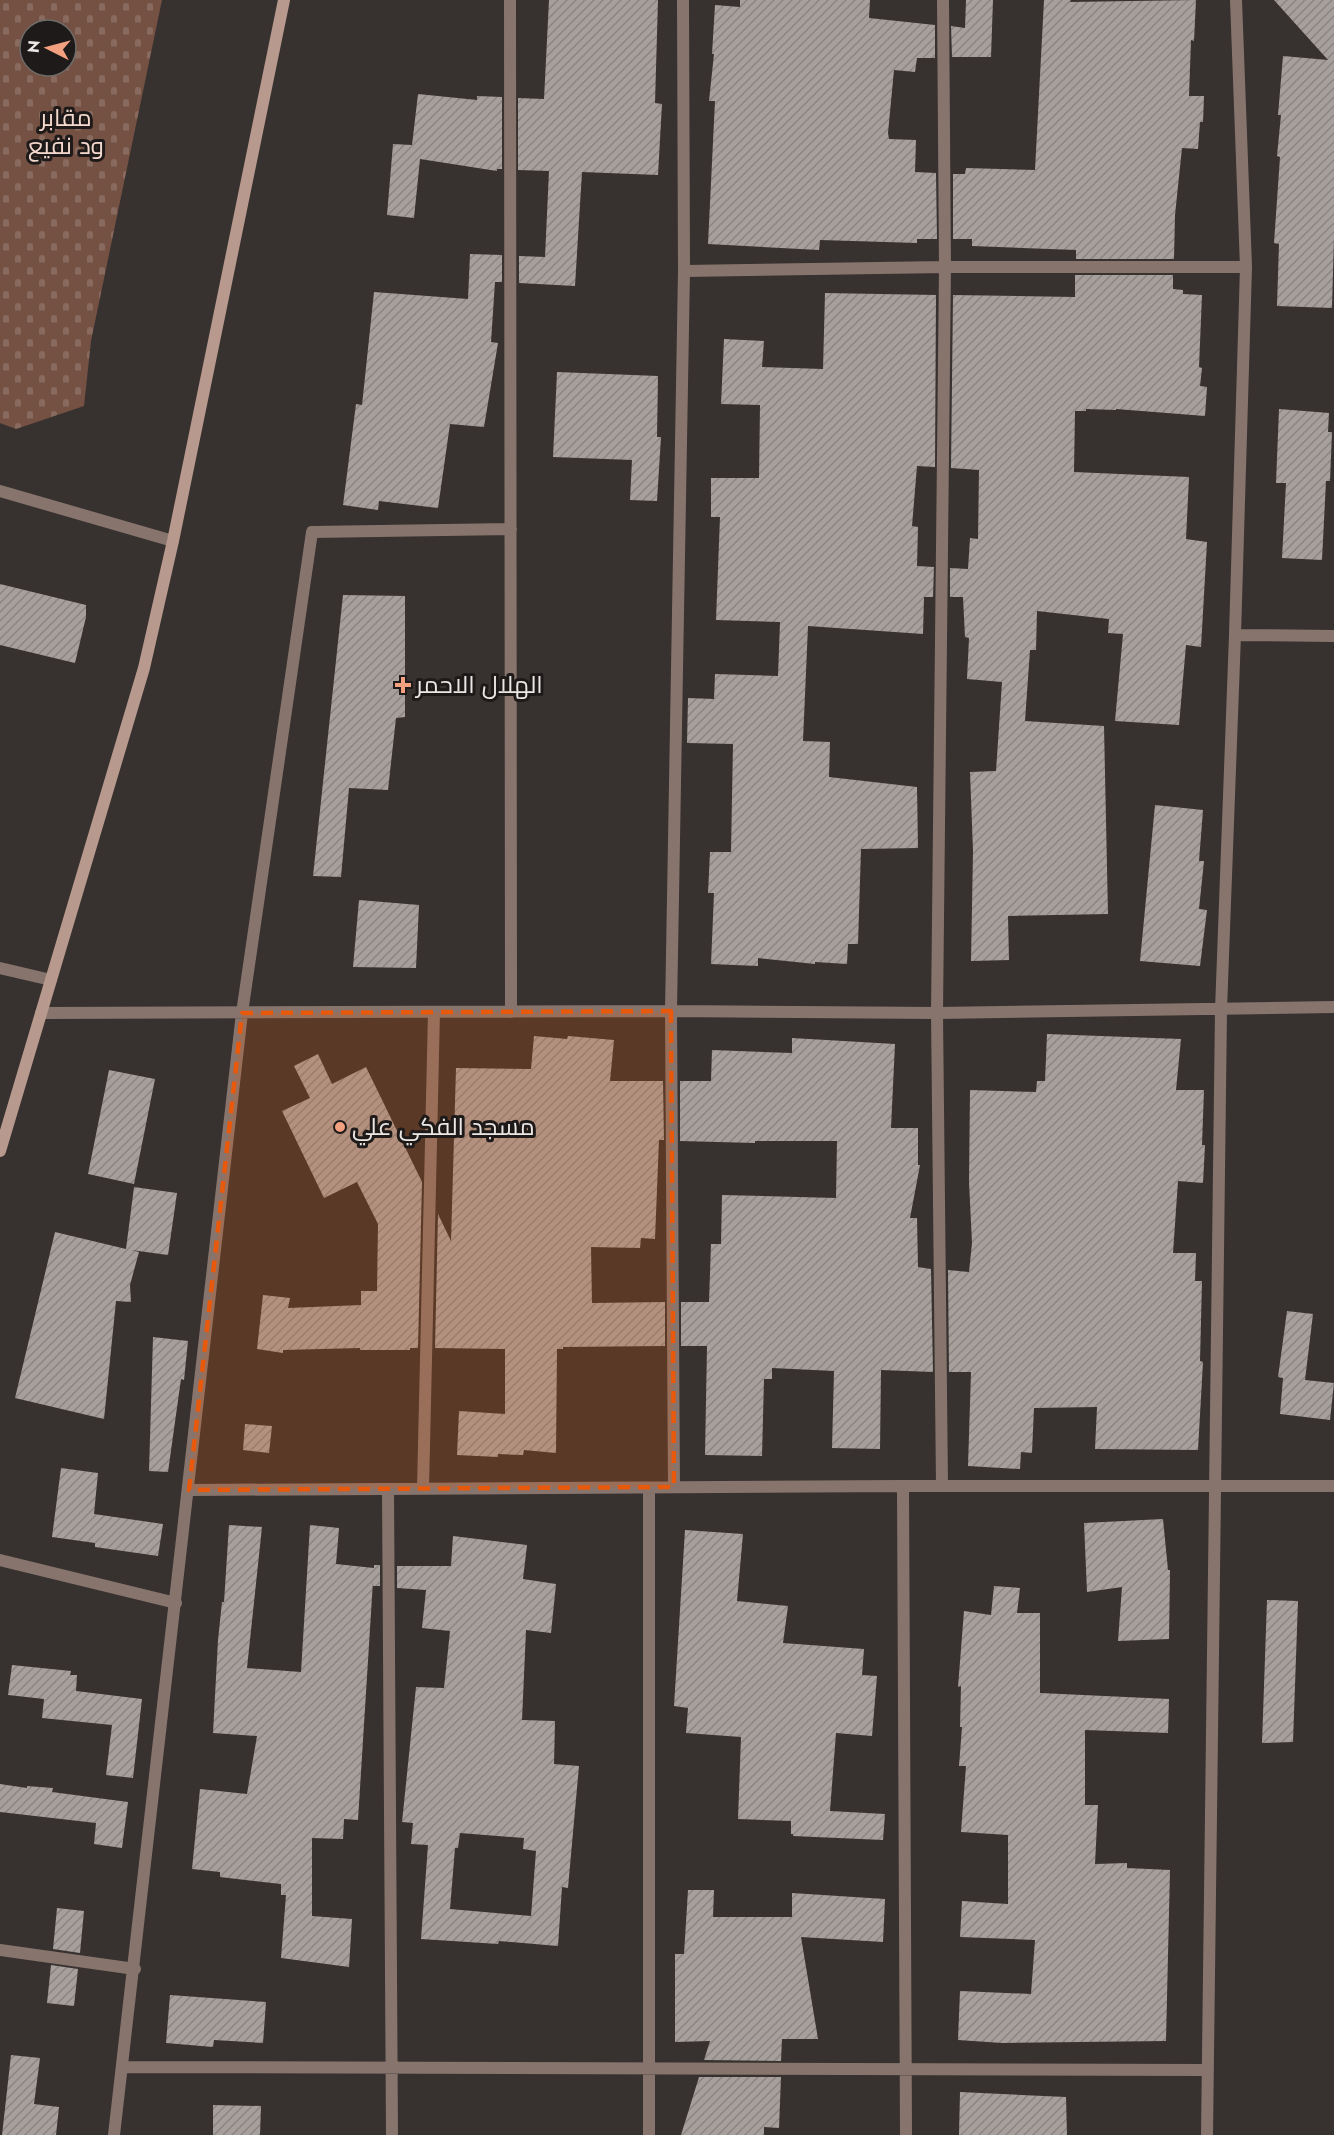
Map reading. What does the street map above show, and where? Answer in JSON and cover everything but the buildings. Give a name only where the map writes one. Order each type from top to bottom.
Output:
[{"type":"street","points":[[0,1151],[144,668],[173,541],[284,0]]},
{"type":"street","points":[[510,0],[511,1012]]},
{"type":"street","points":[[674,1487],[671,1011],[684,271],[683,0]]},
{"type":"street","points":[[942,1486],[937,1013],[945,267],[943,0]]},
{"type":"street","points":[[1207,2135],[1221,1010],[1246,267],[1236,0]]},
{"type":"street","points":[[684,271],[945,267],[1246,267]]},
{"type":"street","points":[[0,491],[173,541]]},
{"type":"street","points":[[114,2135],[135,1969],[242,1013],[312,532],[511,529]]},
{"type":"street","points":[[1235,635],[1334,636]]},
{"type":"street","points":[[0,968],[51,980]]},
{"type":"street","points":[[41,1013],[671,1011],[937,1013],[1334,1007]]},
{"type":"street","points":[[423,1489],[434,1012]]},
{"type":"street","points":[[903,1486],[906,2135]]},
{"type":"street","points":[[189,1490],[1334,1486]]},
{"type":"street","points":[[649,1488],[649,2135]]},
{"type":"street","points":[[388,1489],[392,2135]]},
{"type":"street","points":[[0,1560],[176,1603]]},
{"type":"street","points":[[0,1950],[135,1969]]},
{"type":"street","points":[[122,2067],[1208,2070]]},
{"type":"highlighted area","points":[[671,1011],[674,1487],[189,1490],[242,1013]]},
{"type":"green space","name":"مقابر ود نفيع","points":[[0,0],[162,0],[91,341],[84,406],[16,429],[0,423]]},
{"type":"place","name":"الهلال الاحمر","points":[[403,685]]},
{"type":"place","name":"مسجد الفكي علي","points":[[340,1127]]}]
